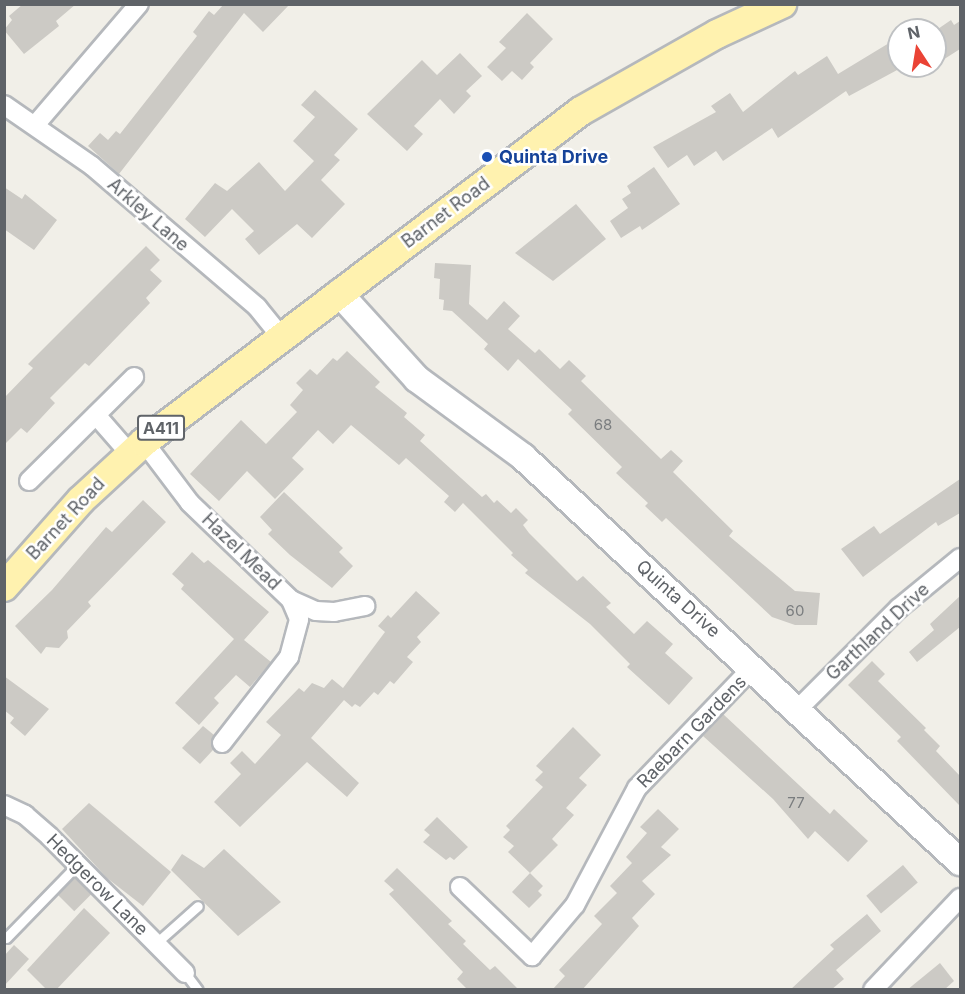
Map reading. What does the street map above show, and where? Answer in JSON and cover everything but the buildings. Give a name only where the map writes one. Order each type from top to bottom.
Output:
[{"type":"main road","name":"Barnet Road","points":[[4,587],[81,500],[137,448],[581,111],[717,34],[782,4]]},
{"type":"street","points":[[36,124],[139,4]]},
{"type":"street","name":"Arkley Lane","points":[[4,105],[36,124],[92,166],[257,307],[281,337]]},
{"type":"street","name":"Quinta Drive","points":[[339,293],[417,379],[523,457],[799,708],[960,862]]},
{"type":"street","points":[[29,480],[135,378]]},
{"type":"street","points":[[96,415],[137,448]]},
{"type":"street","name":"Hazel Mead","points":[[137,448],[190,503],[291,600],[316,611],[334,612],[365,606]]},
{"type":"street","name":"Garthland Drive","points":[[799,708],[899,608],[960,558]]},
{"type":"street","points":[[222,743],[290,657],[299,619],[291,600]]},
{"type":"street","name":"Raebarn Gardens","points":[[460,887],[532,956],[575,905],[637,788],[753,667]]},
{"type":"street","name":"Hedgerow Lane","points":[[4,805],[25,814],[185,973]]},
{"type":"street","points":[[873,990],[960,898]]},
{"type":"lane","points":[[6,938],[77,865]]},
{"type":"lane","points":[[155,944],[198,906]]},
{"type":"lane","points":[[185,973],[198,990]]},
{"type":"place","name":"Quinta Drive","points":[[487,157]]}]
